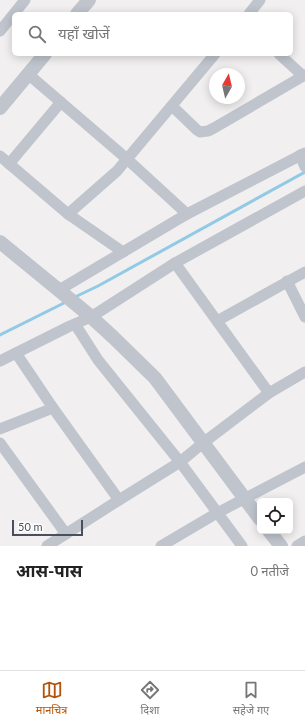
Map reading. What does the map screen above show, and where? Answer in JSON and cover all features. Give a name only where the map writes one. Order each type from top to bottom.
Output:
[{"type":"street","points":[[15,12],[25,0]]},
{"type":"street","points":[[79,12],[89,0]]},
{"type":"street","points":[[251,12],[260,0]]},
{"type":"street","points":[[0,31],[12,16]]},
{"type":"street","points":[[0,108],[43,56]]},
{"type":"street","points":[[68,214],[117,171],[213,56]]},
{"type":"street","points":[[172,106],[197,130],[203,132],[214,128],[304,76],[281,56]]},
{"type":"street","points":[[28,74],[127,159],[187,214]]},
{"type":"street","points":[[9,164],[61,102]]},
{"type":"street","points":[[0,156],[68,214],[123,252]]},
{"type":"street","points":[[63,293],[123,252],[187,214],[303,159]]},
{"type":"street","points":[[0,361],[90,316],[175,264],[305,191]]},
{"type":"street","points":[[2,249],[63,293],[113,336],[155,378],[257,515]]},
{"type":"street","points":[[175,264],[269,393]]},
{"type":"street","points":[[217,321],[305,272]]},
{"type":"street","points":[[288,281],[305,317]]},
{"type":"street","points":[[75,324],[98,360],[180,462],[242,546]]},
{"type":"street","points":[[16,353],[52,408],[119,500]]},
{"type":"street","points":[[48,546],[180,462],[269,393],[305,372]]},
{"type":"street","points":[[0,429],[52,408]]},
{"type":"street","points":[[0,443],[66,534]]},
{"type":"street","points":[[161,546],[244,498],[305,467]]},
{"type":"street","points":[[272,534],[281,546]]},
{"type":"street","points":[[297,546],[305,541]]},
{"type":"waterway","points":[[75,297],[98,286],[305,172]]},
{"type":"waterway","points":[[0,335],[66,302]]}]
